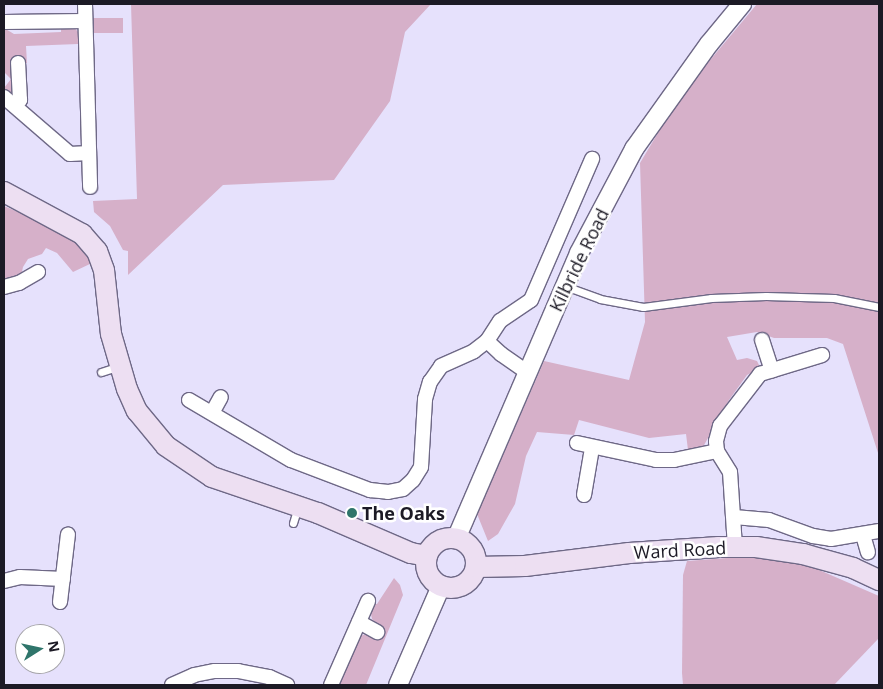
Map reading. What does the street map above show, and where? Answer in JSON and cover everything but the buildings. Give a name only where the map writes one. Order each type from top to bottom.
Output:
[{"type":"main road","points":[[4,192],[82,234],[98,251],[104,270],[111,334],[127,389],[137,411],[166,446],[212,477],[295,514],[347,525],[381,542],[411,553],[427,556]]},
{"type":"main road","points":[[449,538],[456,539],[469,546],[474,552],[476,567],[469,581],[463,586],[456,588],[441,586],[435,582],[427,570],[427,556],[435,544],[449,538]]},
{"type":"main road","name":"Ward Road","points":[[476,567],[525,566],[598,555],[735,547],[777,549],[803,554],[853,568],[879,580]]},
{"type":"street","points":[[85,4],[90,187]]},
{"type":"street","name":"Kilbride Road","points":[[456,539],[579,253],[634,149],[709,44],[742,4]]},
{"type":"street","points":[[4,22],[85,21]]},
{"type":"street","points":[[16,106],[20,100],[18,63]]},
{"type":"street","points":[[4,96],[70,154],[89,153]]},
{"type":"street","points":[[189,400],[291,460],[370,490],[388,492],[403,489],[413,480],[421,466],[425,399],[430,382],[441,366],[474,351],[487,341],[500,322],[531,300],[591,177],[592,159]]},
{"type":"street","points":[[4,287],[19,284],[38,272]]},
{"type":"street","points":[[762,340],[772,370]]},
{"type":"street","points":[[487,341],[500,354],[527,372]]},
{"type":"street","points":[[735,547],[730,472],[717,451],[716,441],[720,426],[760,374],[822,355]]},
{"type":"street","points":[[212,413],[221,397]]},
{"type":"street","points":[[577,443],[592,448],[656,460],[674,460],[717,451]]},
{"type":"street","points":[[584,495],[592,448]]},
{"type":"street","points":[[734,518],[769,520],[813,536],[831,539],[879,531]]},
{"type":"street","points":[[60,602],[68,534]]},
{"type":"street","points":[[863,535],[868,552]]},
{"type":"street","points":[[4,581],[20,577],[62,579]]},
{"type":"street","points":[[398,685],[441,586]]},
{"type":"street","points":[[331,685],[368,601]]},
{"type":"street","points":[[359,622],[377,632]]},
{"type":"street","points":[[172,685],[194,675],[216,671],[238,671],[268,677],[287,685]]},
{"type":"lane","points":[[565,286],[600,299],[643,307],[711,298],[766,296],[834,298],[879,307]]},
{"type":"lane","points":[[101,372],[120,366]]},
{"type":"shaded area","points":[[131,4],[431,4],[405,32],[390,101],[334,180],[223,185],[128,275],[128,251],[123,250],[110,226],[94,212],[93,201],[137,199]]},
{"type":"shaded area","points":[[757,4],[879,4],[879,456],[843,344],[827,338],[774,338],[757,332],[727,337],[737,360],[747,358],[757,361],[759,365],[758,369],[747,375],[729,400],[703,447],[688,450],[686,434],[649,438],[579,420],[574,435],[537,432],[526,456],[515,504],[498,534],[488,541],[477,514],[544,361],[629,380],[645,322],[640,163],[680,96]]},
{"type":"shaded area","points":[[93,18],[123,18],[123,33],[93,33]]},
{"type":"shaded area","points":[[61,26],[73,26],[78,32],[78,44],[26,46],[27,63],[16,63],[16,94],[7,94],[4,88],[11,79],[4,72],[4,28],[14,34],[61,32]]},
{"type":"shaded area","points":[[4,206],[51,226],[75,239],[92,263],[73,272],[57,253],[46,248],[42,254],[28,259],[23,267],[21,276],[4,281]]},
{"type":"shaded area","points":[[753,556],[810,566],[879,596],[879,638],[834,685],[683,685],[683,575],[687,561]]},
{"type":"shaded area","points":[[394,578],[400,585],[403,595],[366,685],[336,685],[357,637],[366,634],[376,638],[377,624],[372,619],[371,614],[374,604],[377,604]]},
{"type":"place","name":"The Oaks","points":[[352,513]]}]
